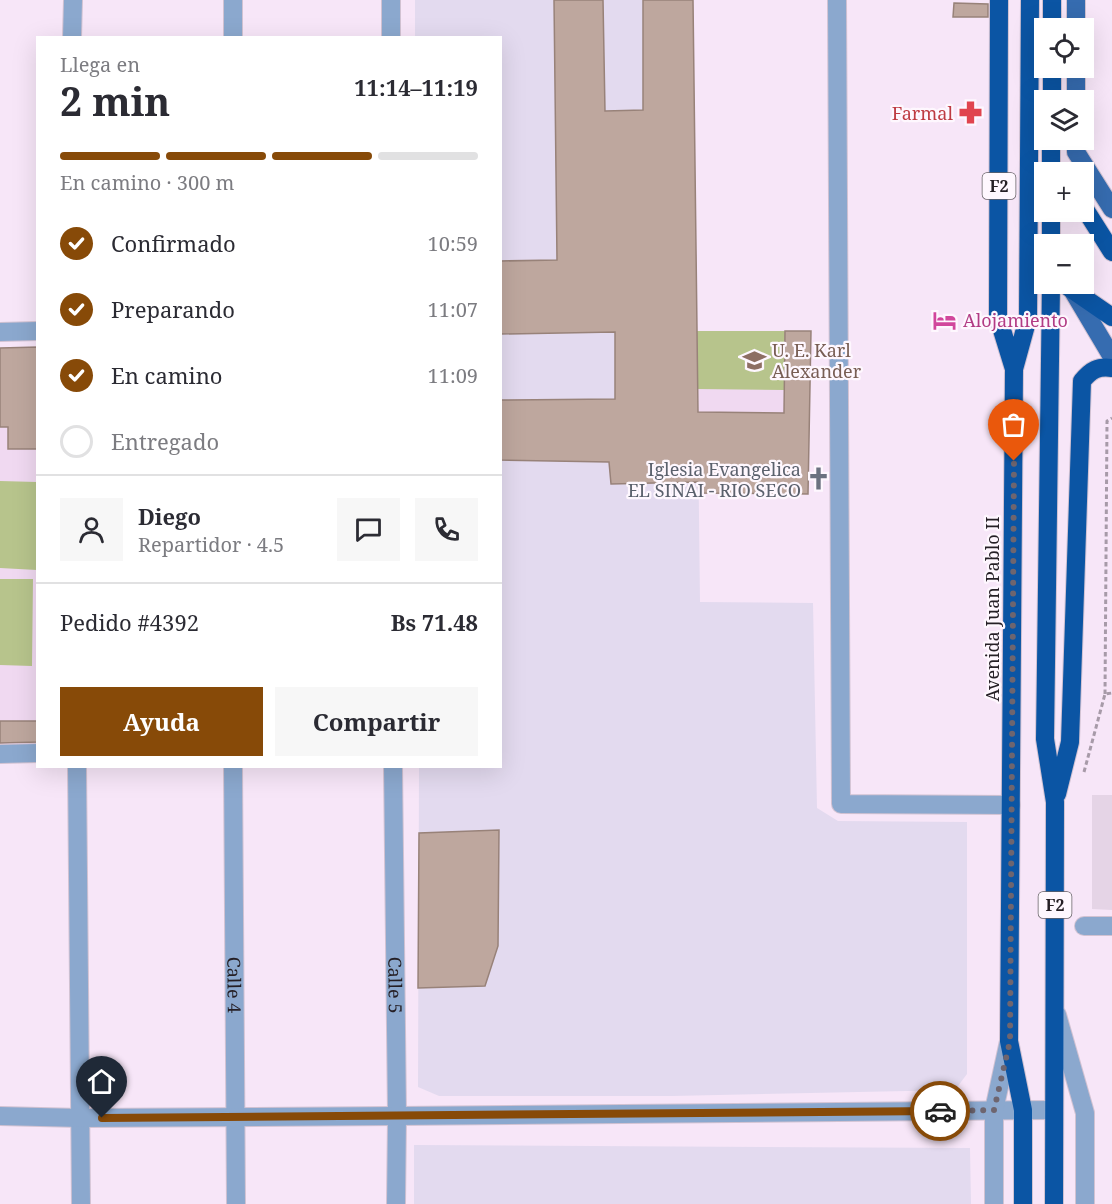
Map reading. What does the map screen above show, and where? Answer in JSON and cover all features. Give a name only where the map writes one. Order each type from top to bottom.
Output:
[{"type":"highway","name":"Avenida Juan Pablo II","points":[[999,0],[998,317],[1014,369],[1010,1041],[1023,1110],[1023,1204]]},
{"type":"highway","name":"F2","points":[[1030,4],[1035,234]]},
{"type":"highway","points":[[1093,222],[1112,252]]},
{"type":"highway","name":"F2","points":[[1014,369],[1028,318],[1034,280]]},
{"type":"highway","name":"F2","points":[[1051,294],[1045,739],[1055,802],[1054,1204]]},
{"type":"highway","points":[[1080,294],[1112,317]]},
{"type":"highway","points":[[1055,802],[1070,742],[1082,381],[1091,370],[1112,368]]},
{"type":"main road","points":[[1076,0],[1076,18]]},
{"type":"main road","points":[[1078,150],[1112,208]]},
{"type":"main road","points":[[1073,294],[1112,357]]},
{"type":"street","points":[[72,36],[73,0]]},
{"type":"street","points":[[233,36],[234,0]]},
{"type":"street","points":[[391,0],[391,36]]},
{"type":"street","points":[[837,0],[841,804],[1011,805]]},
{"type":"street","points":[[0,332],[36,331]]},
{"type":"street","points":[[0,754],[36,753]]},
{"type":"street","points":[[76,768],[81,1204]]},
{"type":"street","name":"Calle 4","points":[[233,768],[236,1204]]},
{"type":"street","name":"Calle 5","points":[[393,768],[396,1204]]},
{"type":"street","points":[[1084,926],[1112,926]]},
{"type":"street","points":[[1055,1007],[1085,1113],[1085,1204]]},
{"type":"street","name":"Avenida Juan Pablo II","points":[[993,1204],[994,1110],[1010,1041]]},
{"type":"street","points":[[0,1116],[80,1118],[1053,1110]]},
{"type":"path","points":[[1084,772],[1105,694],[1106,448],[1107,421],[1112,418]]},
{"type":"path","points":[[1106,448],[1112,447]]},
{"type":"path","points":[[1106,581],[1112,580]]},
{"type":"path","points":[[1105,694],[1112,693]]},
{"type":"shaded area","points":[[415,0],[693,0],[700,602],[813,603],[817,808],[838,821],[967,822],[967,1074],[955,1090],[672,1096],[439,1096],[418,1087],[419,768],[502,768],[502,36],[415,36]]},
{"type":"shaded area","name":"U. E. Karl Alexander","points":[[697,331],[811,331],[809,434],[699,433]]},
{"type":"shaded area","points":[[36,347],[36,745],[0,746],[0,348]]},
{"type":"shaded area","points":[[1092,795],[1112,795],[1112,910],[1092,909]]},
{"type":"shaded area","points":[[414,1145],[970,1148],[971,1204],[414,1204]]},
{"type":"green space","points":[[697,331],[785,331],[784,390],[697,389]]},
{"type":"green space","points":[[0,481],[36,482],[36,570],[0,568]]},
{"type":"green space","points":[[0,579],[33,579],[32,666],[0,665]]},
{"type":"building","points":[[554,0],[603,0],[605,111],[643,110],[643,0],[693,0],[698,412],[784,413],[785,331],[811,331],[808,494],[699,493],[698,482],[611,484],[609,462],[502,460],[502,400],[615,399],[615,332],[502,334],[502,261],[557,260]]},
{"type":"building","points":[[954,3],[988,4],[988,17],[953,17]]},
{"type":"building","points":[[36,347],[36,449],[8,449],[8,427],[0,427],[0,348]]},
{"type":"building","points":[[0,721],[36,721],[36,742],[0,743]]},
{"type":"building","points":[[499,830],[498,946],[485,986],[418,988],[419,833]]},
{"type":"way so far","points":[[940,1111],[994,1110],[1010,1041],[1014,461]]},
{"type":"place","name":"Farmal","points":[[971,113]]},
{"type":"place","name":"Alojamiento","points":[[945,320]]},
{"type":"place","name":"U. E. Karl Alexander","points":[[754,360]]},
{"type":"place","name":"Iglesia Evangelica EL SINAI - RIO SECO","points":[[819,479]]},
{"type":"route","points":[[102,1118],[940,1111]]}]
